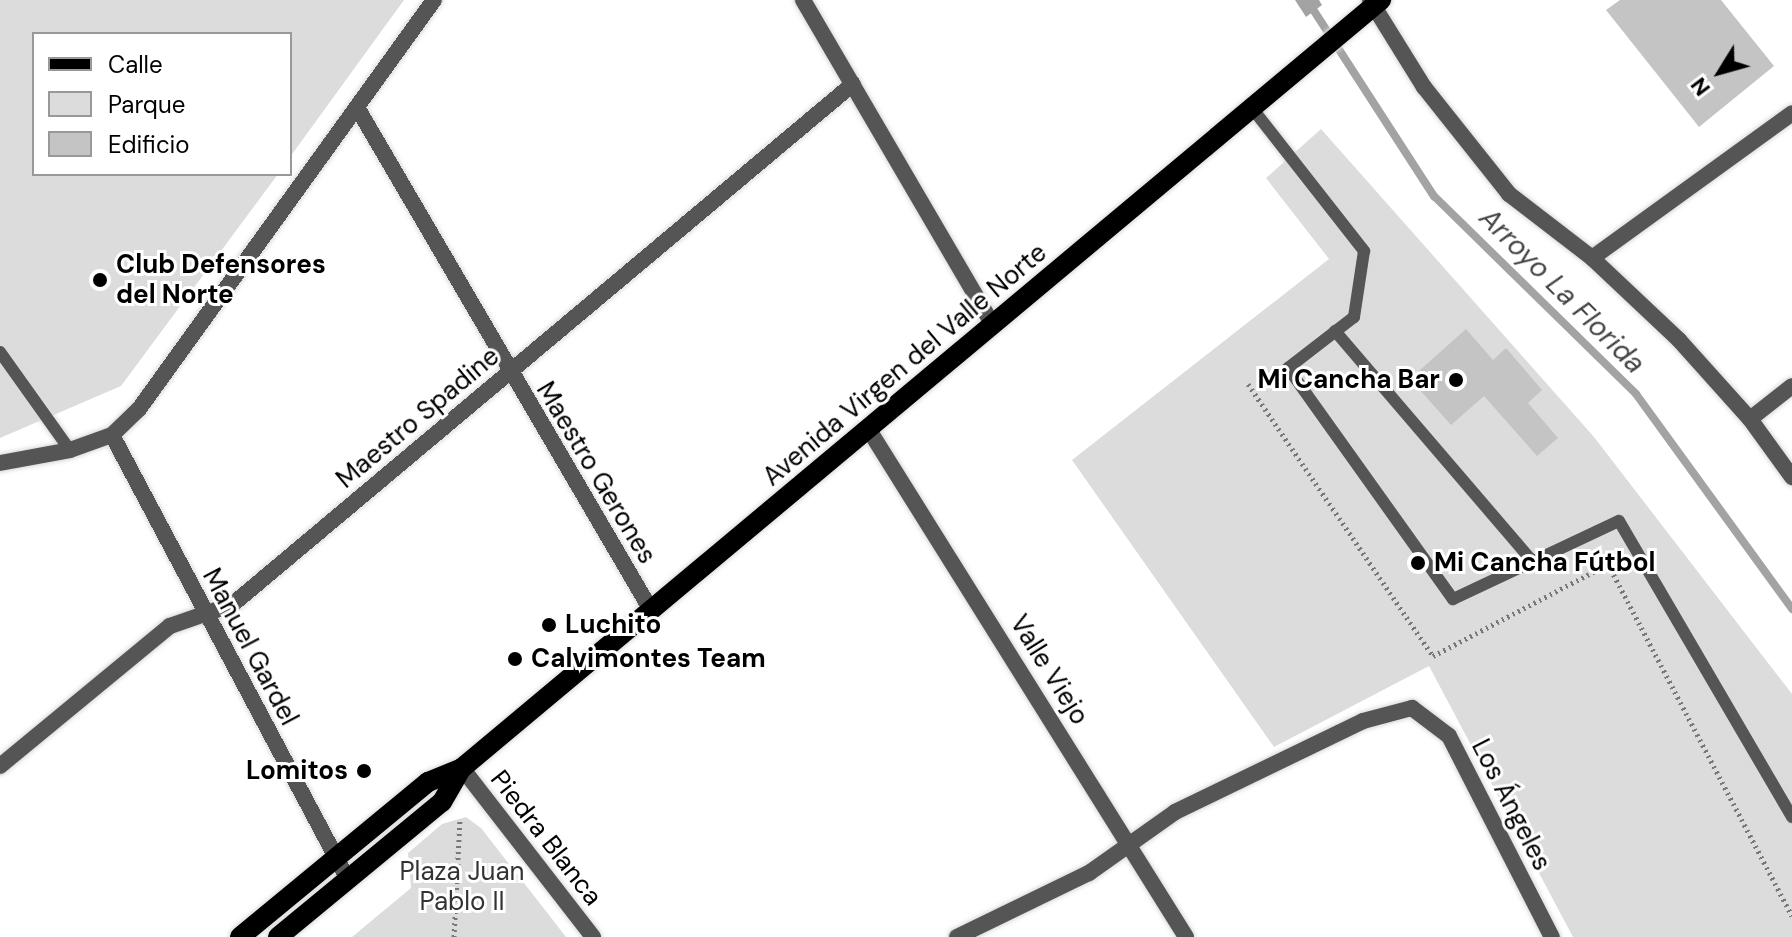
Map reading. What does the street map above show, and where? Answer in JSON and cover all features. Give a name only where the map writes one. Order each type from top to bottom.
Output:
[{"type":"main road","name":"Avenida Virgen del Valle Norte","points":[[240,937],[428,782],[462,768],[869,430],[1375,2]]},
{"type":"main road","name":"Avenida Virgen del Valle Norte","points":[[278,937],[442,802],[462,768]]},
{"type":"street","points":[[0,463],[70,450],[112,435],[139,409],[434,0]]},
{"type":"street","points":[[803,0],[993,325]]},
{"type":"street","points":[[1375,2],[1424,87],[1509,194],[1592,258],[1679,340],[1750,419],[1792,477]]},
{"type":"street","name":"Maestro Spadine","points":[[0,766],[170,626],[233,604],[853,84]]},
{"type":"street","name":"Maestro Gerones","points":[[358,109],[509,374],[651,610]]},
{"type":"street","points":[[1592,258],[1792,113]]},
{"type":"street","points":[[1750,419],[1792,386]]},
{"type":"street","name":"Valle Viejo","points":[[869,430],[1186,937]]},
{"type":"street","name":"Manuel Gardel","points":[[112,435],[348,880]]},
{"type":"street","name":"Los Ángeles","points":[[1130,844],[1175,812],[1363,721],[1412,708],[1449,736],[1552,937]]},
{"type":"street","name":"Piedra Blanca","points":[[462,768],[593,937]]},
{"type":"street","points":[[957,937],[1089,873],[1130,844]]},
{"type":"lane","points":[[1252,108],[1364,251],[1354,317],[1288,368],[1453,599],[1619,521],[1792,817]]},
{"type":"lane","points":[[1335,331],[1532,561]]},
{"type":"lane","points":[[0,352],[70,450]]},
{"type":"path","points":[[1248,384],[1433,656],[1608,564],[1792,916]]},
{"type":"path","points":[[454,937],[460,816]]},
{"type":"green space","name":"Club Defensores del Norte","points":[[0,0],[404,0],[292,154],[292,32],[32,32],[32,176],[277,176],[121,386],[0,438]]},
{"type":"green space","name":"Mi Cancha Fútbol","points":[[1321,129],[1594,437],[1792,694],[1792,937],[1573,937],[1429,666],[1274,747],[1072,460],[1329,259],[1266,178]]},
{"type":"green space","name":"Plaza Juan Pablo II","points":[[466,817],[481,828],[566,937],[352,937],[411,888],[408,853],[442,824]]},
{"type":"shaded area","points":[[1295,0],[1319,0],[1322,5],[1306,17]]},
{"type":"building","points":[[1620,0],[1721,0],[1774,66],[1699,127],[1606,10]]},
{"type":"building","points":[[1466,329],[1493,360],[1506,348],[1542,390],[1528,403],[1558,438],[1537,456],[1484,396],[1451,425],[1410,379]]},
{"type":"waterway","name":"Arroyo La Florida","points":[[1307,0],[1434,196],[1636,394],[1792,609]]},
{"type":"place","name":"Club Defensores del Norte","points":[[100,280]]},
{"type":"place","name":"Mi Cancha Bar","points":[[1456,380]]},
{"type":"place","name":"Mi Cancha Fútbol","points":[[1418,563]]},
{"type":"place","name":"Luchito","points":[[549,625]]},
{"type":"place","name":"Calvimontes Team","points":[[515,659]]},
{"type":"place","name":"Lomitos","points":[[364,771]]}]
